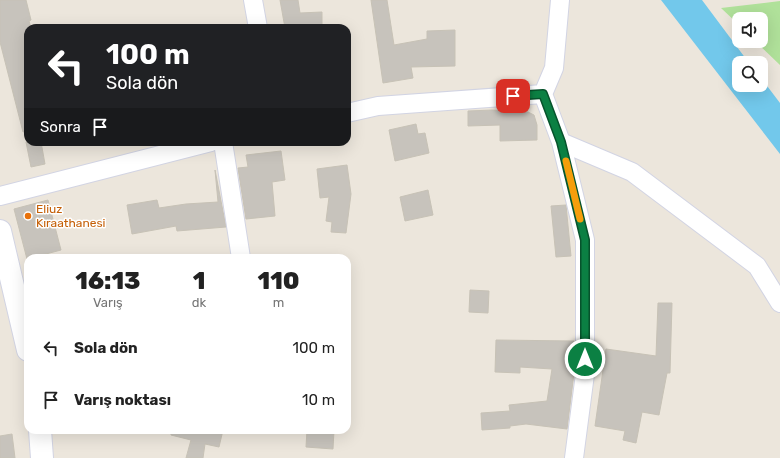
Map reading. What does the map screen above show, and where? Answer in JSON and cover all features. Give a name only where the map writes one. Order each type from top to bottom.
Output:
[{"type":"main road","points":[[0,231],[24,333]]},
{"type":"main road","points":[[40,434],[42,458]]},
{"type":"street","points":[[253,0],[257,24]]},
{"type":"street","points":[[560,0],[554,68],[543,94],[561,142],[585,240],[585,374],[574,458]]},
{"type":"street","points":[[351,112],[378,106],[543,94]]},
{"type":"street","points":[[561,142],[632,172],[757,266],[780,303]]},
{"type":"street","points":[[0,196],[195,146]]},
{"type":"street","points":[[224,146],[240,254]]},
{"type":"green space","points":[[780,1],[780,65],[762,48],[768,48],[768,12],[732,12],[732,18],[721,8]]},
{"type":"water","points":[[661,0],[702,0],[732,40],[732,48],[738,48],[744,56],[732,56],[732,92]]},
{"type":"water","points":[[768,87],[780,103],[780,154],[732,92],[768,92]]},
{"type":"building","points":[[0,0],[26,0],[31,20],[29,21],[30,24],[24,24],[24,132],[23,132],[0,42]]},
{"type":"building","points":[[280,0],[298,0],[300,13],[322,12],[322,24],[284,24]]},
{"type":"building","points":[[371,0],[387,0],[394,45],[427,39],[427,31],[455,30],[455,66],[411,67],[413,78],[383,83]]},
{"type":"building","points":[[492,110],[528,112],[534,115],[537,125],[537,140],[500,141],[500,125],[468,126],[468,111]]},
{"type":"building","points":[[416,124],[418,134],[425,133],[429,153],[395,161],[389,130]]},
{"type":"building","points":[[27,146],[42,146],[45,164],[31,167]]},
{"type":"building","points":[[281,151],[285,180],[272,182],[275,216],[246,219],[238,168],[248,167],[246,155]]},
{"type":"building","points":[[347,165],[351,194],[346,233],[331,232],[332,222],[326,221],[329,197],[320,198],[317,169]]},
{"type":"building","points":[[215,170],[226,227],[177,231],[176,226],[132,234],[127,205],[157,200],[159,208],[186,204],[218,202]]},
{"type":"building","points":[[428,190],[433,215],[405,221],[400,197]]},
{"type":"building","points":[[48,200],[61,250],[46,254],[26,254],[14,209]]},
{"type":"building","points":[[566,205],[571,256],[556,257],[551,206]]},
{"type":"building","points":[[470,290],[489,291],[488,313],[469,312]]},
{"type":"building","points":[[658,303],[672,303],[670,373],[667,373],[659,415],[642,412],[636,443],[623,440],[625,431],[595,426],[606,349],[656,356]]},
{"type":"building","points":[[496,340],[574,341],[574,373],[567,429],[526,424],[510,426],[510,428],[482,430],[481,413],[510,411],[509,405],[547,401],[552,369],[520,367],[520,373],[495,372]]},
{"type":"building","points":[[12,434],[15,458],[0,458],[0,436]]},
{"type":"building","points":[[222,434],[219,447],[205,444],[203,458],[186,458],[191,440],[171,435]]},
{"type":"building","points":[[307,434],[334,434],[333,449],[306,447]]},
{"type":"slow traffic","points":[[566,161],[580,219]]},
{"type":"place","name":"Eliuz Kıraathanesi","points":[[28,216]]},
{"type":"route","points":[[513,96],[543,94],[561,142],[585,240],[585,359]]}]
